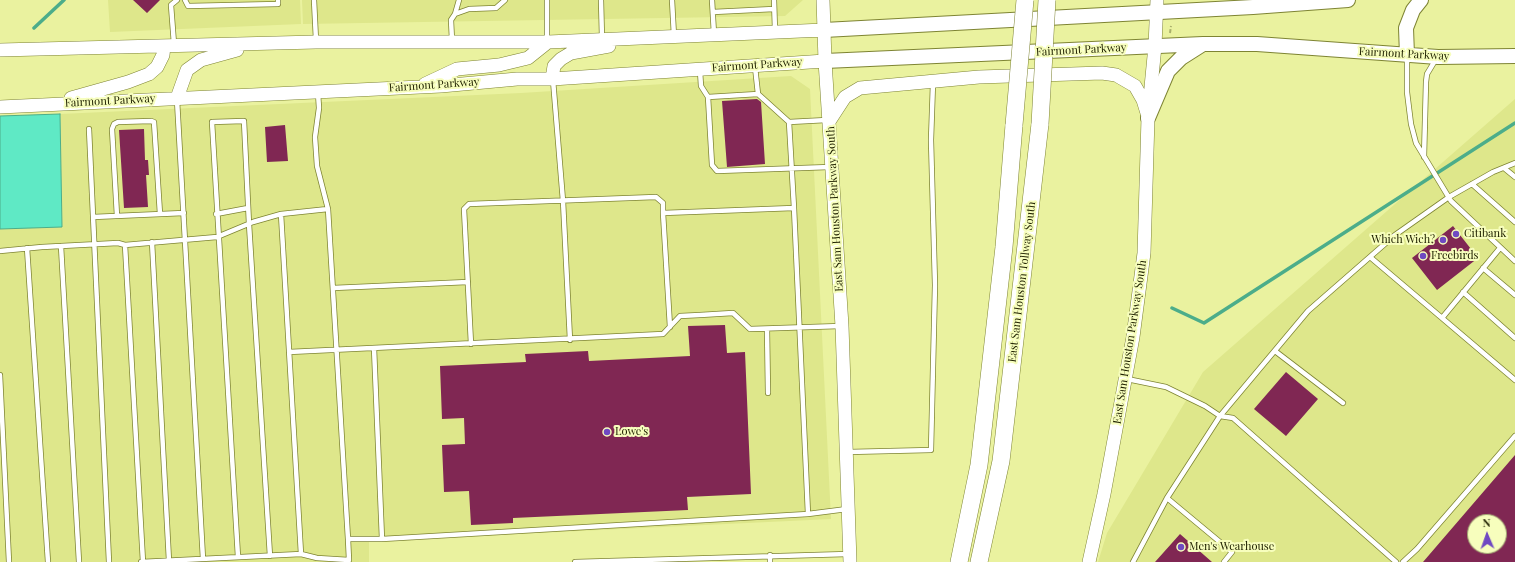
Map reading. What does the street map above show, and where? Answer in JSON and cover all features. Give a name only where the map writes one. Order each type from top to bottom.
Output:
[{"type":"highway","name":"East Sam Houston Tollway South","points":[[960,562],[979,465],[1004,247],[1025,0]]},
{"type":"highway","name":"East Sam Houston Tollway South","points":[[979,562],[1001,461],[1040,124],[1047,0]]},
{"type":"main road","name":"East Sam Houston Parkway South","points":[[823,0],[825,61],[830,120],[842,326],[847,452],[847,509],[850,558]]},
{"type":"main road","points":[[1190,0],[1204,9]]},
{"type":"main road","points":[[0,50],[316,42],[548,42],[602,40],[824,30],[1157,6],[1204,9],[1348,0]]},
{"type":"main road","points":[[1408,55],[1406,28],[1413,10],[1421,0]]},
{"type":"main road","name":"East Sam Houston Parkway South","points":[[1089,562],[1126,378],[1144,253],[1148,118],[1155,46],[1157,6]]},
{"type":"main road","points":[[552,79],[554,66],[561,59],[571,53],[654,37]]},
{"type":"main road","points":[[420,86],[457,69],[499,65],[528,58],[548,42]]},
{"type":"main road","points":[[177,98],[187,70],[201,60],[266,43]]},
{"type":"main road","points":[[1148,118],[1168,71],[1181,58],[1204,44]]},
{"type":"main road","name":"Fairmont Parkway","points":[[0,107],[318,92],[517,79],[552,79],[825,61],[1204,44],[1257,44],[1438,57],[1515,56]]},
{"type":"main road","points":[[46,104],[128,82],[149,74],[157,67],[169,46]]},
{"type":"main road","points":[[830,120],[845,96],[860,88],[979,77],[1102,73],[1116,75],[1135,86],[1143,100],[1148,118]]},
{"type":"lane","points":[[169,46],[171,5],[177,0]]},
{"type":"lane","points":[[185,0],[188,6],[278,4],[278,0]]},
{"type":"lane","points":[[314,0],[316,42]]},
{"type":"lane","points":[[456,14],[458,0]]},
{"type":"lane","points":[[452,42],[451,20],[456,14],[469,9],[496,8],[505,0]]},
{"type":"lane","points":[[547,0],[548,42]]},
{"type":"lane","points":[[601,0],[602,40]]},
{"type":"lane","points":[[672,0],[674,36]]},
{"type":"lane","points":[[712,0],[714,35]]},
{"type":"lane","points":[[774,0],[776,32]]},
{"type":"lane","points":[[713,12],[774,9]]},
{"type":"lane","points":[[1408,55],[1407,92],[1411,124],[1416,143],[1424,159],[1449,197],[1515,261]]},
{"type":"lane","points":[[1424,159],[1427,74],[1438,57]]},
{"type":"lane","points":[[755,65],[758,94],[789,122],[801,328],[808,514]]},
{"type":"lane","points":[[700,69],[701,86],[708,98],[712,165],[717,171],[833,167]]},
{"type":"lane","points":[[552,79],[563,201],[570,340]]},
{"type":"lane","points":[[847,452],[931,450],[935,285],[932,140],[933,81]]},
{"type":"lane","points":[[126,245],[142,562],[301,554],[317,558],[349,560],[328,209],[317,166],[315,137],[319,108],[318,92]]},
{"type":"lane","points":[[708,98],[758,94]]},
{"type":"lane","points":[[177,98],[204,559]]},
{"type":"lane","points":[[789,122],[830,120]]},
{"type":"lane","points":[[238,557],[216,214],[212,122],[244,121],[270,556]]},
{"type":"lane","points":[[117,216],[112,129],[118,122],[154,122],[160,214]]},
{"type":"lane","points":[[89,129],[109,562]]},
{"type":"lane","points":[[1133,562],[1167,498],[1220,416],[1308,311],[1395,235],[1449,197],[1515,163]]},
{"type":"lane","points":[[1504,168],[1515,177]]},
{"type":"lane","points":[[1472,184],[1515,222]]},
{"type":"lane","points":[[471,344],[464,209],[469,204],[656,197],[663,202],[670,327]]},
{"type":"lane","points":[[216,214],[248,208]]},
{"type":"lane","points":[[663,213],[794,208]]},
{"type":"lane","points":[[0,251],[95,244],[118,243],[126,245],[218,238],[249,224],[281,214],[328,209]]},
{"type":"lane","points":[[93,217],[184,212]]},
{"type":"lane","points":[[281,214],[301,554]]},
{"type":"lane","points":[[152,242],[169,561]]},
{"type":"lane","points":[[61,246],[79,562]]},
{"type":"lane","points":[[27,248],[48,562]]},
{"type":"lane","points":[[1442,318],[1500,248]]},
{"type":"lane","points":[[1370,257],[1515,380]]},
{"type":"lane","points":[[1484,268],[1515,295]]},
{"type":"lane","points":[[333,288],[468,282]]},
{"type":"lane","points":[[1464,292],[1515,338]]},
{"type":"lane","points":[[289,352],[570,340],[663,334],[680,316],[732,313],[750,329],[842,326]]},
{"type":"lane","points":[[767,329],[768,394]]},
{"type":"lane","points":[[374,348],[382,539]]},
{"type":"lane","points":[[1275,351],[1343,403]]},
{"type":"lane","points":[[0,375],[9,562]]},
{"type":"lane","points":[[1126,378],[1166,387],[1204,406],[1220,416],[1232,418],[1396,562]]},
{"type":"lane","points":[[1403,562],[1515,436]]},
{"type":"lane","points":[[1167,498],[1232,552],[1224,562]]},
{"type":"lane","points":[[348,539],[382,539],[808,514],[847,509]]},
{"type":"lane","points":[[575,562],[708,560],[737,556],[770,555],[850,558]]},
{"type":"lane","points":[[770,555],[770,562]]},
{"type":"lane","points":[[737,556],[738,562]]},
{"type":"path","points":[[1170,35],[1171,26]]},
{"type":"shaded area","points":[[108,0],[300,0],[301,24],[110,32]]},
{"type":"shaded area","points":[[302,0],[803,0],[785,16],[303,24]]},
{"type":"shaded area","points":[[791,76],[810,89],[831,519],[369,541],[369,562],[0,562],[0,229],[62,227],[60,114],[521,93]]},
{"type":"shaded area","points":[[1515,99],[1515,562],[1098,562],[1107,533],[1203,372]]},
{"type":"water","points":[[60,114],[62,227],[0,229],[0,116]]},
{"type":"building","points":[[133,0],[160,0],[147,13]]},
{"type":"building","points":[[757,99],[761,102],[765,164],[727,167],[722,101]]},
{"type":"building","points":[[285,125],[288,161],[267,162],[265,127]]},
{"type":"building","points":[[144,129],[145,160],[148,160],[149,175],[146,175],[148,207],[124,208],[119,130]]},
{"type":"building","points":[[1453,226],[1478,258],[1437,290],[1412,258]]},
{"type":"building","name":"Lowe's","points":[[725,325],[727,353],[745,352],[751,494],[687,497],[688,510],[513,518],[513,523],[471,525],[469,491],[444,492],[442,445],[465,444],[464,418],[442,419],[440,366],[526,362],[525,354],[588,351],[589,361],[690,356],[688,326]]},
{"type":"building","points":[[1286,372],[1318,399],[1286,436],[1254,409]]},
{"type":"building","points":[[1515,455],[1515,562],[1423,562]]},
{"type":"building","points":[[1180,534],[1212,562],[1155,562]]},
{"type":"waterway","points":[[34,28],[64,0]]},
{"type":"waterway","points":[[1172,308],[1204,323],[1515,123]]},
{"type":"place","name":"Citibank","points":[[1456,234]]},
{"type":"place","name":"Which Wich?","points":[[1443,240]]},
{"type":"place","name":"Freebirds","points":[[1423,256]]},
{"type":"place","name":"Lowe's","points":[[607,432]]},
{"type":"place","name":"Men's Wearhouse","points":[[1181,547]]}]
